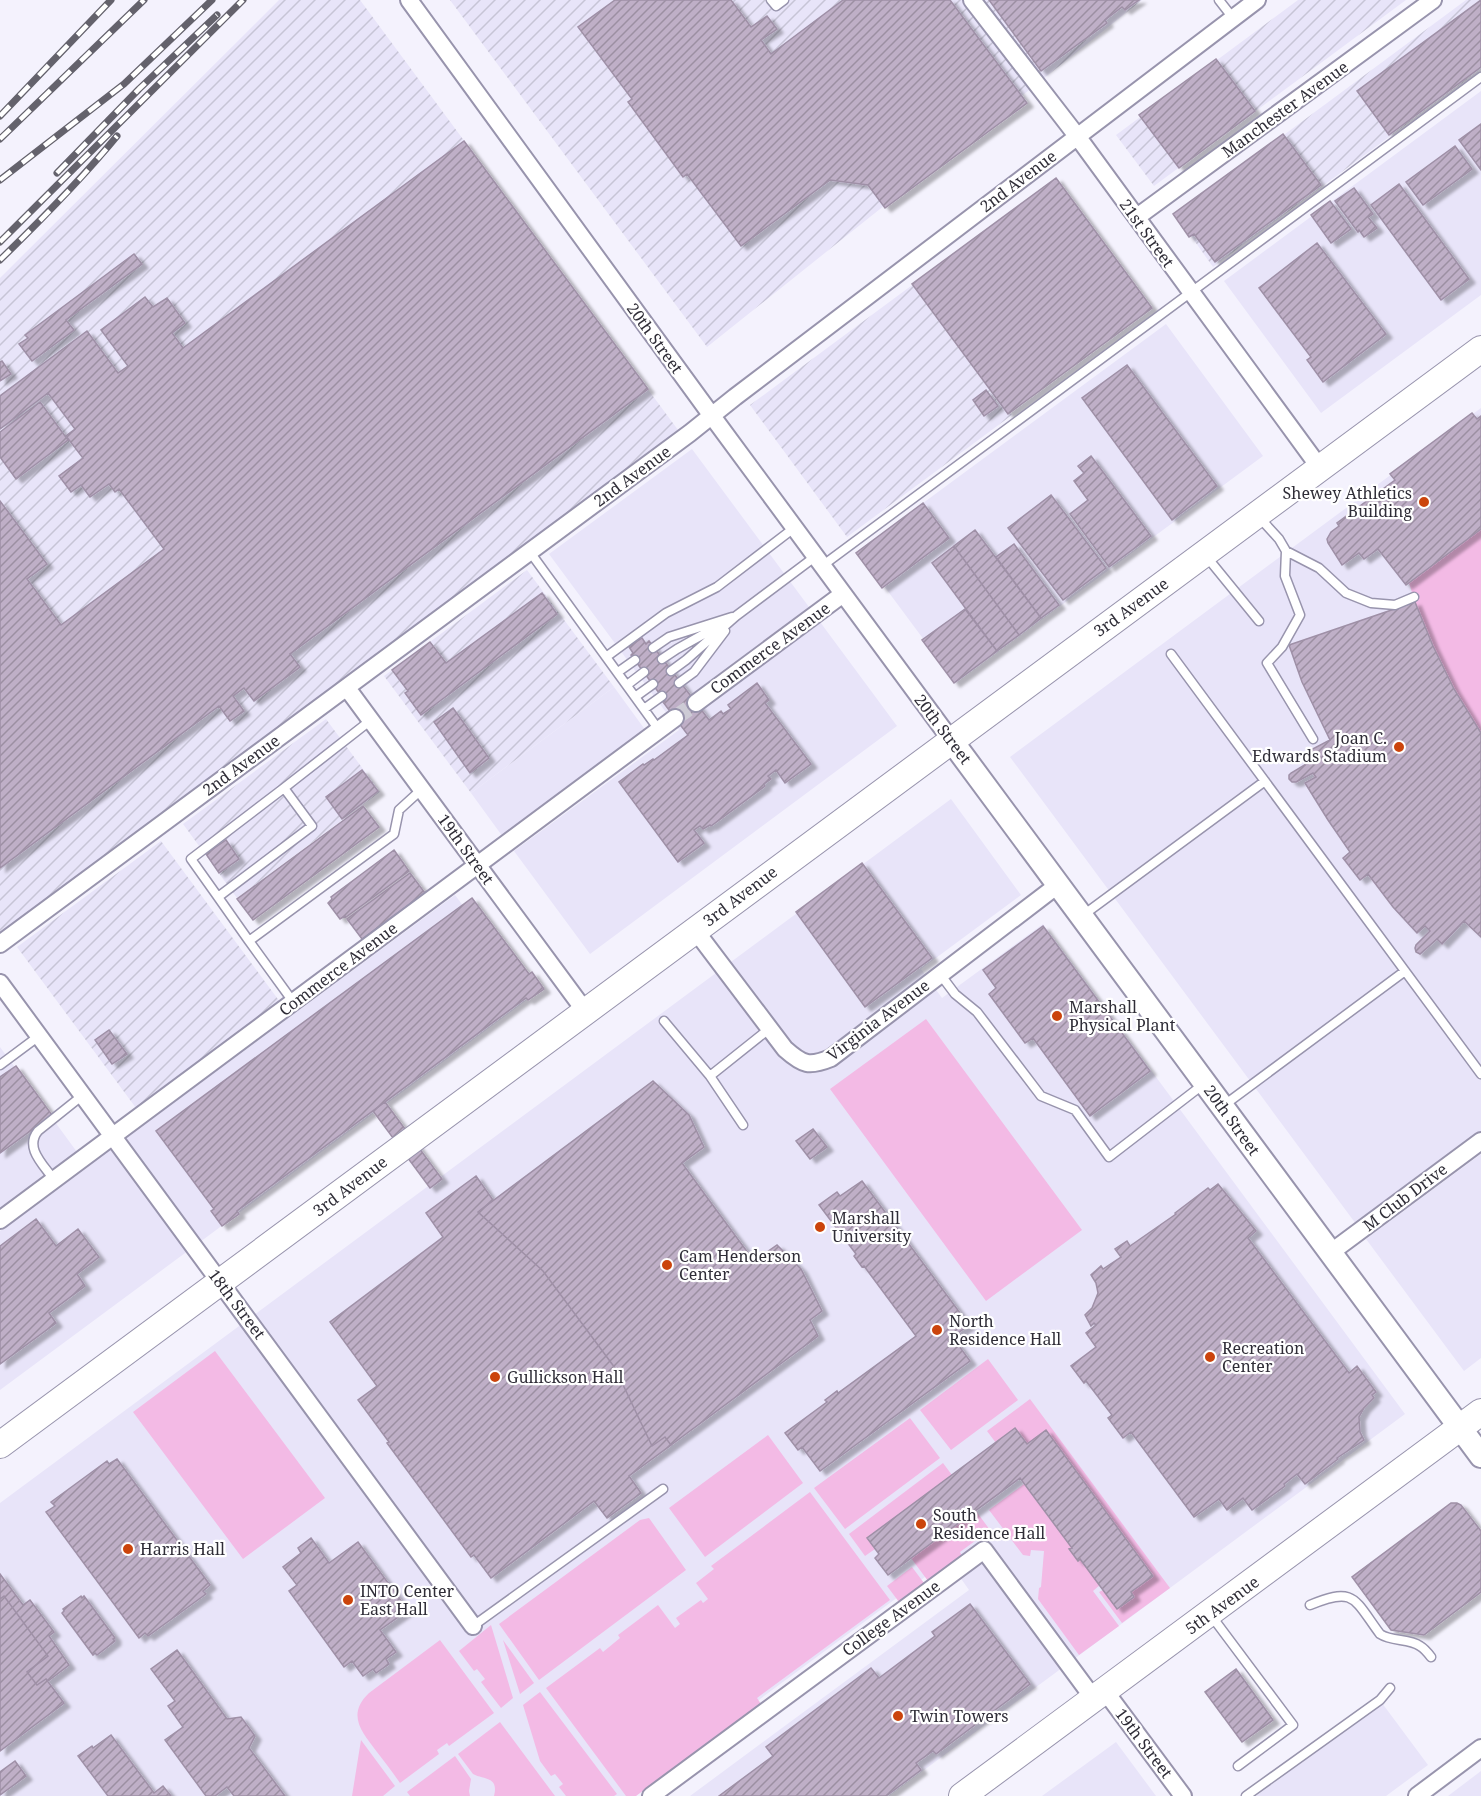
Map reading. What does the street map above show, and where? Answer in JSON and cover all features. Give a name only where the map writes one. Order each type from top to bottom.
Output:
[{"type":"main road","name":"3rd Avenue","points":[[0,1445],[1481,349]]},
{"type":"main road","name":"20th Street","points":[[951,740],[1481,1456]]},
{"type":"main road","name":"5th Avenue","points":[[962,1796],[1481,1413]]},
{"type":"street","name":"20th Street","points":[[408,0],[711,416],[951,740]]},
{"type":"street","name":"21st Street","points":[[972,0],[1077,136],[1320,468]]},
{"type":"street","name":"2nd Avenue","points":[[0,944],[530,552],[1257,0]]},
{"type":"street","name":"Manchester Avenue","points":[[1137,218],[1433,0]]},
{"type":"street","name":"Commerce Avenue","points":[[696,703],[843,594]]},
{"type":"street","name":"19th Street","points":[[347,688],[585,1011]]},
{"type":"street","name":"Commerce Avenue","points":[[0,1220],[675,718]]},
{"type":"street","name":"Virginia Avenue","points":[[695,930],[784,1049],[805,1063],[816,1064],[831,1058],[1059,884]]},
{"type":"street","name":"18th Street","points":[[0,983],[474,1626]]},
{"type":"street","name":"M Club Drive","points":[[1330,1253],[1481,1141]]},
{"type":"street","name":"College Avenue","points":[[651,1796],[984,1550],[1099,1695]]},
{"type":"street","name":"19th Street","points":[[1099,1695],[1183,1796]]},
{"type":"street","points":[[1417,1796],[1481,1748]]},
{"type":"lane","points":[[771,0],[776,6],[784,0]]},
{"type":"lane","points":[[1219,0],[1233,18]]},
{"type":"lane","points":[[662,659],[736,616],[819,561],[1190,292],[1481,77]]},
{"type":"lane","points":[[1257,514],[1279,539],[1286,551],[1319,568],[1346,593],[1371,603],[1395,605],[1414,597]]},
{"type":"lane","points":[[606,657],[666,613],[717,586],[794,528]]},
{"type":"lane","points":[[1286,551],[1285,576],[1300,615],[1282,647],[1267,663],[1313,739]]},
{"type":"lane","points":[[530,552],[659,730]]},
{"type":"lane","points":[[1204,553],[1259,621]]},
{"type":"lane","points":[[653,648],[669,637],[736,616]]},
{"type":"lane","points":[[671,671],[736,616]]},
{"type":"lane","points":[[680,683],[694,672],[736,616]]},
{"type":"lane","points":[[1171,654],[1481,1074]]},
{"type":"lane","points":[[618,672],[635,660]]},
{"type":"lane","points":[[627,685],[644,672]]},
{"type":"lane","points":[[635,697],[653,684]]},
{"type":"lane","points":[[644,709],[662,696]]},
{"type":"lane","points":[[294,1003],[191,859],[371,720]]},
{"type":"lane","points":[[1082,915],[1265,781]]},
{"type":"lane","points":[[218,897],[312,826],[284,788]]},
{"type":"lane","points":[[249,941],[394,834],[399,810],[422,789]]},
{"type":"lane","points":[[1223,1106],[1406,971]]},
{"type":"lane","points":[[940,974],[955,994],[977,1012],[1041,1096],[1075,1110],[1109,1157],[1206,1083]]},
{"type":"lane","points":[[664,1021],[710,1076],[743,1125]]},
{"type":"lane","points":[[710,1076],[769,1029]]},
{"type":"lane","points":[[0,1065],[39,1036]]},
{"type":"lane","points":[[54,1180],[34,1150],[33,1137],[83,1095]]},
{"type":"lane","points":[[474,1626],[663,1490]]},
{"type":"lane","points":[[1310,1605],[1339,1595],[1355,1600],[1380,1634],[1386,1638],[1417,1643],[1431,1657]]},
{"type":"lane","points":[[1210,1614],[1293,1725],[1238,1766]]},
{"type":"lane","points":[[1246,1796],[1380,1700],[1390,1688]]},
{"type":"shaded area","points":[[279,0],[360,0],[681,434],[0,937],[0,278]]},
{"type":"shaded area","points":[[450,0],[1142,0],[707,347]]},
{"type":"shaded area","points":[[1298,0],[1406,0],[1154,186],[1116,135]]},
{"type":"shaded area","points":[[1466,0],[1481,0],[1481,69],[1213,267],[1176,215]]},
{"type":"shaded area","points":[[1481,91],[1481,295],[1321,413],[1224,281]]},
{"type":"shaded area","points":[[915,283],[1012,415],[847,537],[750,405]]},
{"type":"shaded area","points":[[1166,324],[1263,456],[956,683],[858,551]]},
{"type":"shaded area","points":[[1481,408],[1481,1132],[1356,1224],[1010,757]]},
{"type":"shaded area","points":[[692,449],[897,726],[590,954],[514,851],[679,730],[549,554]]},
{"type":"shaded area","name":"Joan C. Edwards Stadium","points":[[1481,529],[1481,937],[1464,921],[1442,944],[1437,939],[1420,954],[1415,948],[1430,931],[1425,926],[1417,933],[1368,875],[1360,880],[1343,858],[1350,852],[1305,783],[1315,778],[1313,773],[1292,782],[1289,779],[1289,775],[1308,763],[1303,754],[1330,740],[1302,682],[1289,645],[1415,602],[1409,583]]},
{"type":"shaded area","points":[[527,570],[614,687],[471,793],[384,676]]},
{"type":"shaded area","points":[[614,687],[646,731],[503,837],[471,793]]},
{"type":"shaded area","points":[[326,719],[380,792],[237,898],[183,824]]},
{"type":"shaded area","name":"Marshall University","points":[[951,799],[1021,895],[921,969],[942,998],[1043,924],[1405,1414],[889,1796],[690,1796],[969,1590],[948,1560],[629,1796],[0,1796],[0,1503]]},
{"type":"shaded area","points":[[161,841],[280,1002],[136,1108],[17,947]]},
{"type":"shaded area","points":[[455,895],[531,997],[0,1390],[0,1231]]},
{"type":"shaded area","points":[[926,1019],[1082,1230],[986,1301],[830,1089]]},
{"type":"shaded area","points":[[0,1047],[77,1152],[0,1209]]},
{"type":"shaded area","points":[[1481,1154],[1481,1358],[1464,1371],[1366,1239]]},
{"type":"shaded area","points":[[215,1351],[325,1498],[243,1559],[133,1412]]},
{"type":"shaded area","points":[[988,1359],[1018,1400],[951,1450],[920,1410]]},
{"type":"shaded area","points":[[1030,1399],[1170,1588],[1122,1623],[1099,1592],[1103,1590],[1118,1609],[1134,1597],[1131,1592],[1153,1575],[1046,1431],[1027,1444],[1015,1429],[996,1443],[987,1431]]},
{"type":"shaded area","points":[[910,1418],[940,1458],[845,1529],[814,1488]]},
{"type":"shaded area","points":[[768,1435],[803,1483],[705,1557],[669,1508]]},
{"type":"shaded area","points":[[943,1463],[952,1475],[867,1538],[875,1549],[865,1556],[849,1534]]},
{"type":"shaded area","points":[[1024,1484],[1072,1548],[1070,1549],[1078,1560],[1080,1559],[1100,1585],[1093,1591],[1119,1626],[1079,1655],[1038,1599],[1044,1551],[1031,1550],[1030,1556],[1023,1555],[989,1510]]},
{"type":"shaded area","points":[[810,1492],[890,1600],[757,1698],[761,1704],[636,1796],[626,1796],[546,1688],[600,1648],[603,1652],[620,1638],[618,1635],[658,1605],[675,1628],[680,1624],[676,1618],[701,1600],[703,1603],[708,1599],[696,1583],[714,1569],[711,1566]]},
{"type":"shaded area","points":[[976,1511],[990,1530],[960,1552],[962,1556],[928,1581],[911,1558]]},
{"type":"shaded area","points":[[649,1518],[686,1570],[539,1680],[499,1624],[640,1520]]},
{"type":"shaded area","points":[[912,1567],[924,1583],[899,1602],[887,1586]]},
{"type":"shaded area","points":[[491,1625],[513,1698],[501,1708],[481,1682],[485,1679],[477,1669],[474,1671],[459,1651]]},
{"type":"shaded area","points":[[440,1640],[494,1713],[449,1746],[447,1743],[437,1750],[439,1754],[400,1783],[362,1730],[357,1716],[358,1709],[369,1693]]},
{"type":"shaded area","points":[[503,1640],[534,1683],[520,1694]]},
{"type":"shaded area","points":[[540,1692],[617,1794],[614,1796],[566,1796],[559,1787],[563,1784],[555,1774],[551,1776],[540,1761],[523,1705]]},
{"type":"shaded area","points":[[1382,1703],[1428,1765],[1386,1796],[1256,1796]]},
{"type":"shaded area","points":[[500,1722],[555,1796],[494,1796],[495,1790],[492,1782],[473,1774],[458,1754]]},
{"type":"shaded area","points":[[361,1740],[395,1786],[383,1796],[352,1796]]},
{"type":"shaded area","points":[[1116,1742],[1156,1796],[1042,1796]]},
{"type":"shaded area","points":[[455,1756],[471,1779],[470,1796],[410,1796],[407,1792]]},
{"type":"shaded area","points":[[1481,1771],[1481,1796],[1448,1796]]},
{"type":"building","points":[[615,0],[731,0],[751,27],[767,16],[777,29],[761,40],[771,54],[843,0],[950,0],[1027,103],[885,208],[868,185],[830,180],[741,246],[687,174],[683,177],[628,102],[632,99],[578,27]]},
{"type":"building","points":[[989,0],[1139,0],[1125,10],[1122,7],[1105,20],[1107,23],[1041,71]]},
{"type":"building","points":[[1481,0],[1481,67],[1389,135],[1357,91]]},
{"type":"building","points":[[1216,59],[1255,111],[1179,168],[1139,115]]},
{"type":"building","points":[[1481,124],[1481,170],[1459,140]]},
{"type":"building","points":[[1283,134],[1321,185],[1215,262],[1194,234],[1189,237],[1173,214]]},
{"type":"building","points":[[464,141],[648,389],[290,654],[300,667],[254,701],[244,688],[233,696],[244,711],[230,721],[219,706],[0,868],[0,501],[47,564],[27,579],[61,625],[164,549],[119,489],[115,492],[109,484],[90,497],[81,485],[71,492],[59,476],[83,458],[66,436],[75,429],[48,393],[0,429],[0,396],[87,331],[118,373],[128,366],[101,330],[145,297],[153,307],[167,298],[185,323],[172,333],[183,348]]},
{"type":"building","points":[[1455,146],[1472,169],[1423,205],[1406,182]]},
{"type":"building","points":[[1056,178],[1152,308],[1008,414],[912,284]]},
{"type":"building","points":[[1399,184],[1469,279],[1441,300],[1371,205]]},
{"type":"building","points":[[1354,188],[1373,214],[1368,217],[1377,228],[1364,237],[1335,201]]},
{"type":"building","points":[[1330,201],[1351,229],[1331,243],[1311,215]]},
{"type":"building","points":[[1317,243],[1386,334],[1323,382],[1307,360],[1311,357],[1259,288]]},
{"type":"building","points":[[134,254],[142,264],[66,320],[74,330],[32,361],[19,344],[28,338],[25,335]]},
{"type":"building","points":[[2,361],[11,374],[0,381],[0,362]]},
{"type":"building","points":[[1127,365],[1217,486],[1172,520],[1082,398]]},
{"type":"building","points":[[986,390],[998,406],[984,416],[973,400]]},
{"type":"building","points":[[40,402],[68,440],[16,479],[0,457],[0,432]]},
{"type":"building","name":"Shewey Athletics Building","points":[[1472,413],[1477,419],[1481,416],[1481,529],[1406,585],[1378,549],[1364,559],[1359,553],[1342,565],[1327,539],[1331,532],[1339,526],[1337,523],[1395,480],[1390,474]]},
{"type":"building","points":[[1091,456],[1151,536],[1109,567],[1070,514],[1088,500],[1074,481],[1084,473],[1078,466]]},
{"type":"building","points":[[1051,495],[1106,568],[1063,600],[1008,528]]},
{"type":"building","points":[[923,503],[949,538],[882,588],[856,553]]},
{"type":"building","points":[[975,530],[1041,618],[1019,635],[954,546]]},
{"type":"building","points":[[1014,544],[1059,605],[1041,618],[996,557]]},
{"type":"building","points":[[954,546],[1019,635],[997,651],[932,563]]},
{"type":"building","points":[[542,593],[557,614],[421,715],[405,693],[408,691],[392,670],[430,642],[446,663]]},
{"type":"building","name":"Joan C. Edwards Stadium","points":[[1415,602],[1454,689],[1481,733],[1481,937],[1464,921],[1442,944],[1437,939],[1420,954],[1416,952],[1416,945],[1430,931],[1425,926],[1417,933],[1393,907],[1368,874],[1360,880],[1343,858],[1350,852],[1305,783],[1316,777],[1313,773],[1296,782],[1289,779],[1291,773],[1308,763],[1303,754],[1330,740],[1302,682],[1289,645]]},
{"type":"building","points":[[965,609],[997,651],[954,683],[922,640]]},
{"type":"building","points":[[642,638],[646,644],[649,641],[709,720],[721,711],[723,714],[731,709],[728,705],[757,683],[769,700],[765,703],[811,764],[785,783],[776,770],[768,776],[771,779],[764,784],[765,786],[711,826],[703,829],[700,826],[694,830],[704,843],[678,862],[619,782],[688,735],[631,655],[633,653],[629,647]]},
{"type":"building","points":[[453,708],[489,758],[470,773],[434,722]]},
{"type":"building","points":[[362,770],[378,791],[342,819],[326,797]]},
{"type":"building","points":[[363,806],[379,827],[253,920],[237,899]]},
{"type":"building","points":[[226,840],[239,859],[219,873],[206,854]]},
{"type":"building","points":[[394,850],[409,871],[340,919],[328,903],[331,897]]},
{"type":"building","points":[[862,863],[932,958],[865,1007],[796,912]]},
{"type":"building","points":[[410,873],[425,893],[362,939],[347,919]]},
{"type":"building","points":[[472,898],[529,974],[532,972],[544,989],[528,1000],[526,998],[237,1211],[239,1214],[222,1226],[211,1211],[214,1209],[156,1131]]},
{"type":"building","name":"Marshall Physical Plant","points":[[1043,926],[1150,1071],[1090,1116],[1033,1038],[1025,1043],[989,994],[996,988],[983,970]]},
{"type":"building","points":[[109,1030],[127,1054],[112,1064],[95,1040]]},
{"type":"building","points":[[16,1066],[52,1115],[0,1153],[0,1077]]},
{"type":"building","name":"Cam Henderson Center","points":[[653,1081],[689,1115],[704,1147],[682,1163],[706,1196],[754,1261],[777,1245],[801,1269],[822,1311],[810,1320],[818,1336],[671,1445],[665,1437],[652,1446],[615,1368],[543,1271],[478,1212]]},
{"type":"building","points":[[385,1102],[442,1179],[430,1188],[373,1111]]},
{"type":"building","points":[[813,1129],[827,1147],[810,1159],[796,1141]]},
{"type":"building","name":"Gullickson Hall","points":[[476,1176],[493,1200],[478,1212],[543,1271],[615,1368],[652,1446],[665,1437],[671,1445],[629,1476],[641,1493],[607,1518],[594,1501],[491,1578],[474,1555],[471,1557],[358,1400],[377,1386],[330,1322],[443,1237],[426,1213]]},
{"type":"building","name":"North Residence Hall","points":[[862,1181],[969,1325],[948,1340],[950,1342],[954,1339],[970,1361],[820,1471],[802,1447],[798,1450],[785,1433],[827,1402],[825,1400],[837,1391],[838,1393],[916,1336],[864,1266],[862,1267],[854,1256],[856,1254],[819,1205],[837,1192],[840,1196]]},
{"type":"building","name":"Recreation Center","points":[[1218,1184],[1256,1231],[1248,1238],[1349,1373],[1357,1366],[1376,1392],[1359,1417],[1360,1432],[1364,1440],[1305,1484],[1297,1474],[1284,1484],[1285,1486],[1252,1510],[1243,1498],[1227,1510],[1219,1499],[1194,1517],[1131,1432],[1123,1438],[1108,1418],[1112,1415],[1086,1381],[1084,1383],[1071,1366],[1096,1347],[1086,1333],[1096,1325],[1094,1323],[1091,1326],[1085,1315],[1092,1308],[1098,1293],[1091,1275],[1101,1266],[1103,1269],[1121,1257],[1115,1249],[1127,1241],[1130,1246],[1208,1188],[1210,1190]]},
{"type":"building","points":[[36,1219],[56,1246],[78,1229],[99,1257],[77,1274],[85,1286],[49,1313],[56,1323],[0,1364],[0,1246]]},
{"type":"building","name":"South Residence Hall","points":[[1015,1428],[1027,1444],[1046,1430],[1153,1576],[1131,1592],[1134,1597],[1117,1609],[1080,1559],[1078,1561],[1069,1549],[1072,1548],[1020,1478],[888,1575],[875,1558],[879,1554],[867,1538]]},
{"type":"building","name":"Harris Hall","points":[[117,1459],[210,1585],[203,1591],[206,1594],[148,1636],[145,1633],[139,1638],[46,1512],[55,1506],[51,1502],[107,1461],[109,1464]]},
{"type":"building","points":[[1451,1503],[1461,1505],[1481,1531],[1481,1592],[1424,1635],[1391,1630],[1352,1577]]},
{"type":"building","name":"INTO Center East Hall","points":[[311,1538],[329,1563],[358,1542],[408,1610],[380,1630],[396,1652],[386,1659],[389,1664],[376,1673],[373,1669],[363,1676],[352,1661],[344,1667],[289,1591],[297,1585],[283,1567],[301,1553],[298,1548]]},
{"type":"building","points":[[0,1574],[23,1605],[30,1600],[54,1632],[49,1636],[69,1665],[48,1681],[46,1679],[37,1685],[27,1672],[48,1656],[4,1596],[0,1599]]},
{"type":"building","points":[[4,1596],[48,1656],[27,1672],[37,1685],[46,1679],[64,1703],[0,1751],[0,1599]]},
{"type":"building","points":[[81,1596],[82,1598],[84,1596],[115,1638],[113,1639],[115,1641],[97,1655],[95,1653],[93,1655],[62,1613],[63,1609]]},
{"type":"building","name":"Twin Towers","points":[[970,1604],[1030,1684],[936,1754],[933,1751],[916,1763],[921,1770],[886,1796],[719,1796],[773,1756],[766,1747],[871,1668],[879,1678],[935,1636],[932,1632]]},
{"type":"building","points":[[177,1650],[227,1719],[241,1717],[255,1736],[249,1748],[285,1796],[234,1796],[227,1787],[215,1796],[206,1796],[165,1740],[183,1727],[168,1706],[175,1701],[151,1669]]},
{"type":"building","points":[[1236,1669],[1273,1720],[1242,1742],[1205,1692]]},
{"type":"building","points":[[111,1735],[154,1793],[163,1786],[171,1796],[108,1796],[78,1756]]},
{"type":"building","points":[[15,1761],[26,1776],[0,1795],[0,1772]]},
{"type":"tunnel","points":[[675,718],[696,703]]},
{"type":"railway","points":[[0,116],[111,0]]},
{"type":"railway","points":[[0,139],[144,0]]},
{"type":"railway","points":[[0,180],[124,84],[212,0]]},
{"type":"railway","points":[[0,242],[243,0]]},
{"type":"railway","points":[[57,173],[139,89],[217,15]]},
{"type":"railway","points":[[0,260],[60,200],[117,136]]},
{"type":"place","name":"Shewey Athletics Building","points":[[1424,502]]},
{"type":"place","name":"Joan C. Edwards Stadium","points":[[1399,747]]},
{"type":"place","name":"Marshall Physical Plant","points":[[1057,1016]]},
{"type":"place","name":"Marshall University","points":[[820,1227]]},
{"type":"place","name":"Cam Henderson Center","points":[[667,1265]]},
{"type":"place","name":"North Residence Hall","points":[[937,1330]]},
{"type":"place","name":"Recreation Center","points":[[1210,1357]]},
{"type":"place","name":"Gullickson Hall","points":[[495,1377]]},
{"type":"place","name":"South Residence Hall","points":[[921,1524]]},
{"type":"place","name":"Harris Hall","points":[[128,1549]]},
{"type":"place","name":"INTO Center East Hall","points":[[348,1600]]},
{"type":"place","name":"Twin Towers","points":[[898,1716]]}]
